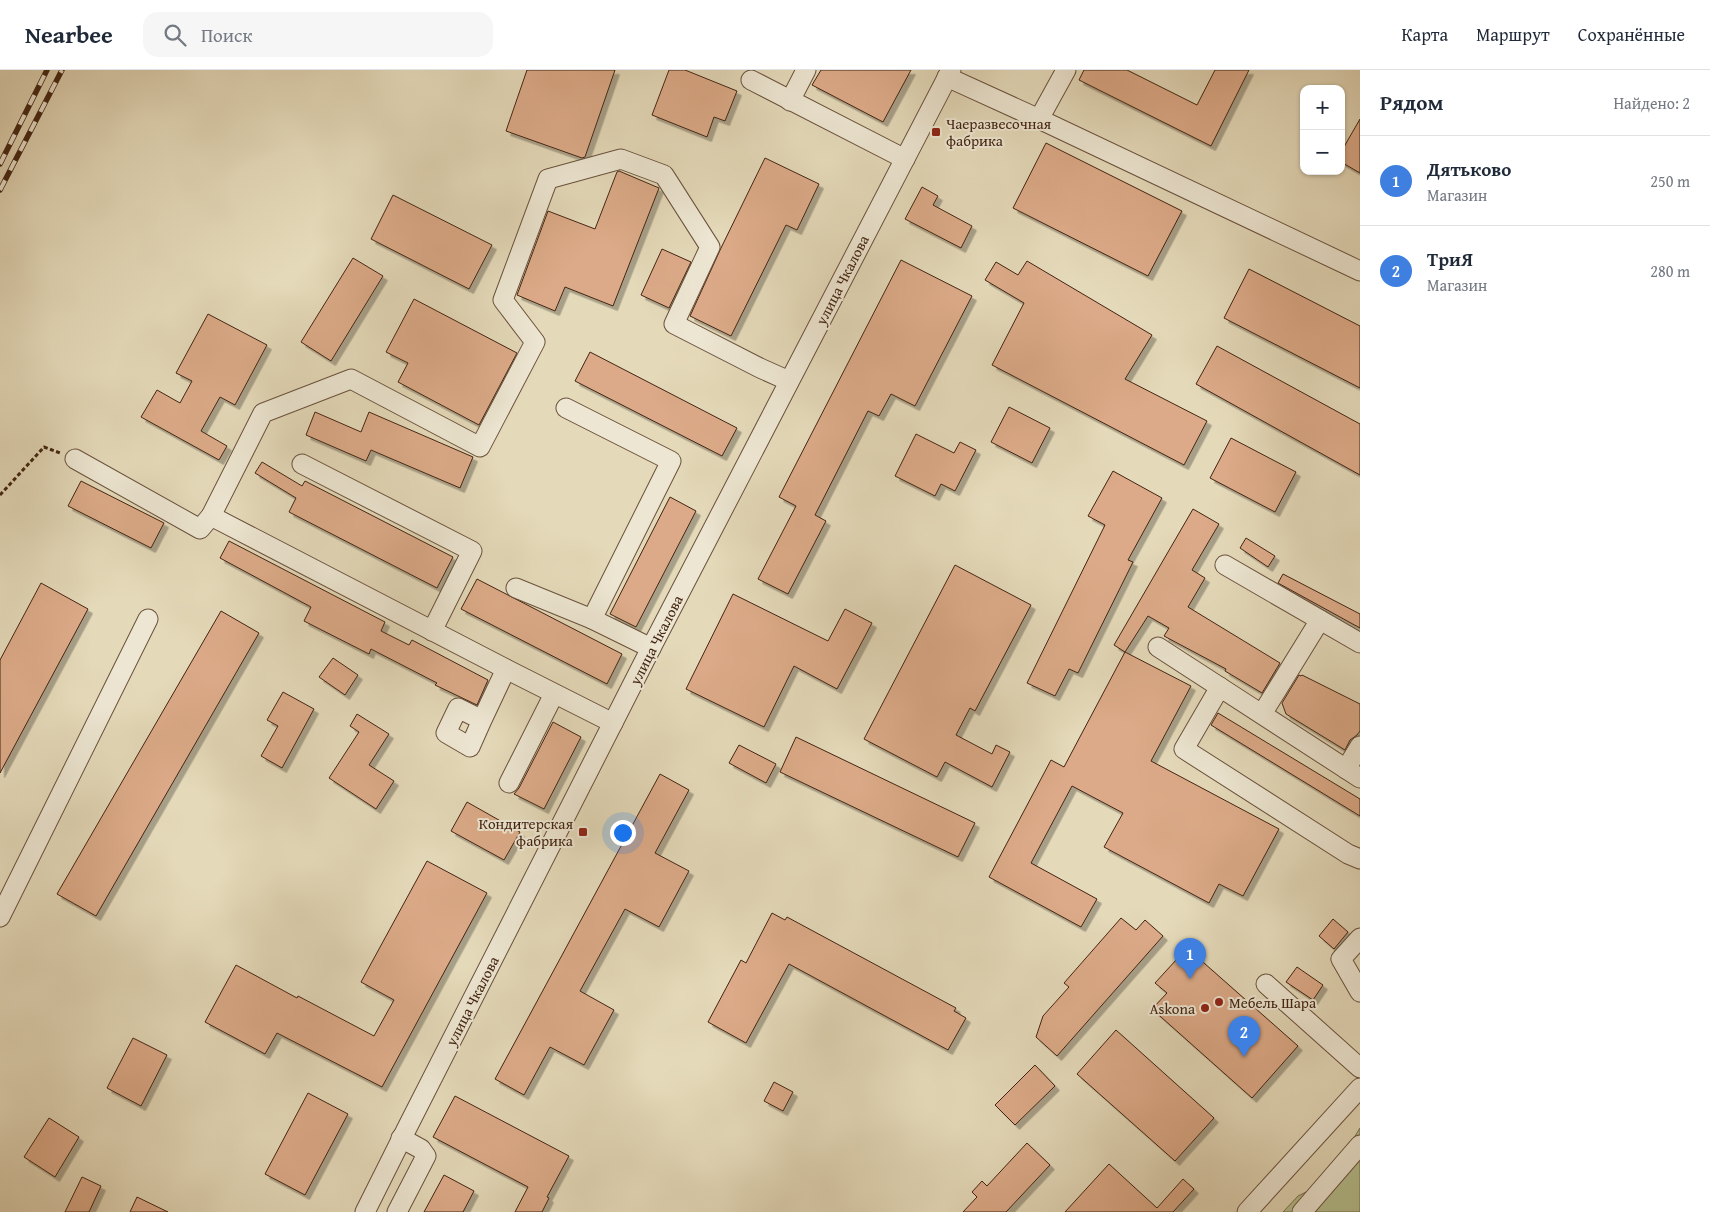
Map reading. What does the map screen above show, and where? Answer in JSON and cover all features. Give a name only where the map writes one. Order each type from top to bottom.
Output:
[{"type":"street","points":[[790,101],[806,70]]},
{"type":"street","points":[[1039,119],[1066,70]]},
{"type":"street","points":[[949,73],[1039,119],[1360,271]]},
{"type":"street","name":"улица Чкалова","points":[[365,1212],[651,648],[949,73]]},
{"type":"street","points":[[751,80],[904,159]]},
{"type":"street","points":[[75,459],[200,529],[211,516],[263,413],[351,379],[480,447],[535,342],[504,300],[548,179],[621,159],[664,175],[710,246],[674,324],[789,381]]},
{"type":"street","points":[[566,408],[671,461],[592,619]]},
{"type":"street","points":[[302,464],[472,551],[432,631]]},
{"type":"street","points":[[211,516],[554,694],[614,723]]},
{"type":"street","points":[[1225,566],[1360,643]]},
{"type":"street","points":[[516,588],[592,619],[651,648]]},
{"type":"street","points":[[0,917],[148,619]]},
{"type":"street","points":[[1262,714],[1320,620]]},
{"type":"street","points":[[1158,647],[1353,774],[1360,746]]},
{"type":"street","points":[[482,720],[506,669]]},
{"type":"street","points":[[1220,687],[1184,749],[1348,854],[1360,859]]},
{"type":"street","points":[[510,783],[554,694]]},
{"type":"street","points":[[1360,938],[1341,959],[1360,992]]},
{"type":"street","points":[[1266,984],[1360,1068]]},
{"type":"street","points":[[1247,1212],[1360,1088]]},
{"type":"street","points":[[397,1212],[426,1156],[421,1149],[401,1138]]},
{"type":"street","points":[[1302,1212],[1360,1145]]},
{"type":"path","points":[[0,494],[44,447],[75,459]]},
{"type":"green space","points":[[1360,1128],[1360,1212],[1283,1212],[1298,1196],[1312,1189],[1346,1151]]},
{"type":"building","points":[[527,70],[615,70],[585,157],[582,158],[506,131]]},
{"type":"building","points":[[669,70],[685,70],[737,91],[725,121],[714,117],[707,137],[652,115]]},
{"type":"building","points":[[821,70],[911,70],[883,122],[812,85]]},
{"type":"building","points":[[1084,70],[1127,70],[1197,105],[1215,70],[1249,70],[1211,146],[1079,80]]},
{"type":"building","points":[[1360,119],[1360,173],[1345,164],[1345,145]]},
{"type":"building","points":[[1046,143],[1182,211],[1148,276],[1013,208]]},
{"type":"building","points":[[765,158],[819,184],[797,230],[786,225],[731,336],[690,316]]},
{"type":"building","points":[[619,171],[659,188],[613,306],[565,287],[555,311],[517,295],[548,211],[595,229]]},
{"type":"building","points":[[922,187],[938,196],[933,205],[972,226],[961,248],[905,219]]},
{"type":"building","points":[[393,195],[492,245],[469,289],[371,239]]},
{"type":"building","points":[[662,249],[691,262],[669,308],[641,295]]},
{"type":"building","points":[[353,258],[383,276],[331,361],[301,342]]},
{"type":"building","points":[[901,260],[972,296],[915,406],[891,394],[879,416],[868,411],[815,515],[826,521],[788,594],[758,579],[796,506],[779,497]]},
{"type":"building","points":[[1027,261],[1152,335],[1125,379],[1207,421],[1184,465],[992,365],[1024,303],[985,280],[996,262],[1018,275]]},
{"type":"building","points":[[1249,269],[1360,326],[1360,388],[1224,318]]},
{"type":"building","points":[[414,299],[517,353],[479,425],[398,382],[408,363],[386,352]]},
{"type":"building","points":[[208,314],[267,345],[235,405],[220,397],[201,431],[227,446],[219,460],[141,417],[157,390],[180,403],[192,381],[176,373]]},
{"type":"building","points":[[1217,346],[1360,424],[1360,475],[1196,384]]},
{"type":"building","points":[[590,352],[737,428],[722,456],[575,381]]},
{"type":"building","points":[[1009,407],[1050,428],[1032,463],[991,442]]},
{"type":"building","points":[[315,412],[361,432],[369,412],[473,457],[460,488],[371,450],[366,461],[306,435]]},
{"type":"building","points":[[916,434],[954,453],[960,442],[976,450],[955,491],[941,484],[935,496],[895,476]]},
{"type":"building","points":[[1231,438],[1296,472],[1275,512],[1210,478]]},
{"type":"building","points":[[262,462],[302,486],[305,481],[453,557],[437,588],[289,512],[296,498],[255,473]]},
{"type":"building","points":[[1113,471],[1162,498],[1128,560],[1133,562],[1078,673],[1069,669],[1055,696],[1027,683],[1105,525],[1088,516]]},
{"type":"building","points":[[81,481],[164,523],[151,548],[68,506]]},
{"type":"building","points":[[670,497],[696,511],[636,627],[610,614]]},
{"type":"building","points":[[1193,509],[1219,524],[1192,570],[1205,578],[1188,607],[1280,663],[1262,693],[1225,671],[1226,669],[1164,636],[1169,628],[1148,616],[1125,652],[1114,645]]},
{"type":"building","points":[[1246,538],[1275,556],[1268,567],[1240,548]]},
{"type":"building","points":[[229,541],[385,622],[381,631],[409,645],[412,640],[488,680],[477,705],[435,685],[437,683],[371,649],[369,654],[304,621],[311,607],[220,558]]},
{"type":"building","points":[[955,565],[1031,605],[975,711],[970,708],[956,735],[992,754],[996,745],[1010,752],[992,787],[945,762],[937,777],[864,739]]},
{"type":"building","points":[[1283,574],[1360,614],[1360,628],[1278,583]]},
{"type":"building","points":[[477,579],[622,654],[607,684],[461,609]]},
{"type":"building","points":[[41,583],[88,609],[0,773],[0,660]]},
{"type":"building","points":[[733,594],[828,641],[845,609],[872,623],[837,689],[794,666],[764,727],[686,689]]},
{"type":"building","points":[[221,611],[259,633],[96,916],[57,894]]},
{"type":"building","points":[[1125,652],[1191,686],[1151,761],[1279,829],[1243,896],[1219,884],[1209,903],[1104,847],[1123,813],[1072,786],[1031,863],[1097,899],[1081,927],[989,877],[1051,760],[1064,767]]},
{"type":"building","points":[[333,658],[358,675],[345,695],[319,677]]},
{"type":"building","points":[[1299,675],[1360,704],[1360,731],[1350,740],[1345,750],[1286,714],[1282,703]]},
{"type":"building","points":[[283,692],[314,709],[282,768],[261,756],[278,726],[267,720]]},
{"type":"building","points":[[1218,713],[1360,799],[1360,816],[1211,725]]},
{"type":"building","points":[[357,714],[389,734],[369,765],[394,781],[376,809],[329,778],[359,732],[350,726]]},
{"type":"building","points":[[553,722],[581,737],[544,809],[514,794],[519,788]]},
{"type":"building","points":[[796,737],[975,823],[958,857],[780,772]]},
{"type":"building","points":[[739,745],[776,764],[766,783],[729,763]]},
{"type":"building","points":[[660,774],[689,790],[655,853],[689,871],[659,927],[625,909],[580,991],[614,1010],[584,1065],[550,1047],[524,1095],[495,1079]]},
{"type":"building","points":[[467,802],[520,832],[504,860],[451,831]]},
{"type":"building","points":[[427,861],[487,893],[382,1087],[277,1033],[265,1054],[205,1022],[236,965],[374,1036],[394,1000],[361,982]]},
{"type":"building","points":[[772,913],[785,920],[787,917],[956,1008],[954,1011],[966,1018],[948,1050],[789,964],[746,1043],[708,1022],[741,960],[746,963]]},
{"type":"building","points":[[1121,918],[1136,930],[1145,920],[1163,936],[1057,1056],[1036,1037],[1043,1016],[1069,987],[1064,983]]},
{"type":"building","points":[[1333,919],[1348,932],[1334,949],[1319,936]]},
{"type":"building","points":[[1187,948],[1298,1046],[1252,1098],[1152,1009],[1167,993],[1155,983]]},
{"type":"building","points":[[1297,967],[1323,985],[1313,1000],[1286,982]]},
{"type":"building","points":[[1116,1030],[1214,1118],[1175,1161],[1077,1074]]},
{"type":"building","points":[[133,1038],[167,1055],[141,1106],[107,1088]]},
{"type":"building","points":[[1035,1065],[1055,1086],[1015,1125],[995,1105]]},
{"type":"building","points":[[774,1082],[793,1092],[783,1111],[764,1101]]},
{"type":"building","points":[[308,1093],[348,1114],[305,1195],[265,1174]]},
{"type":"building","points":[[455,1096],[569,1156],[547,1197],[549,1198],[542,1212],[515,1212],[528,1187],[433,1137]]},
{"type":"building","points":[[49,1118],[79,1137],[55,1177],[24,1157]]},
{"type":"building","points":[[1027,1143],[1050,1165],[1006,1212],[963,1212],[977,1197],[972,1192],[982,1181],[987,1186]]},
{"type":"building","points":[[1109,1164],[1157,1208],[1183,1179],[1194,1189],[1173,1212],[1065,1212]]},
{"type":"building","points":[[444,1175],[474,1191],[463,1212],[424,1212]]},
{"type":"building","points":[[82,1177],[101,1186],[89,1212],[65,1212]]},
{"type":"building","points":[[137,1197],[168,1212],[130,1212]]},
{"type":"railway","points":[[0,164],[47,70]]},
{"type":"railway","points":[[0,190],[62,70]]},
{"type":"place","name":"Чаеразвесочная фабрика","points":[[936,132]]},
{"type":"place","name":"Кондитерская фабрика","points":[[583,832]]},
{"type":"place","name":"Дятьково","points":[[1190,979]]},
{"type":"place","name":"Мебель Шара","points":[[1219,1002]]},
{"type":"place","name":"Askona","points":[[1205,1008]]},
{"type":"place","name":"ТриЯ","points":[[1244,1057]]}]
